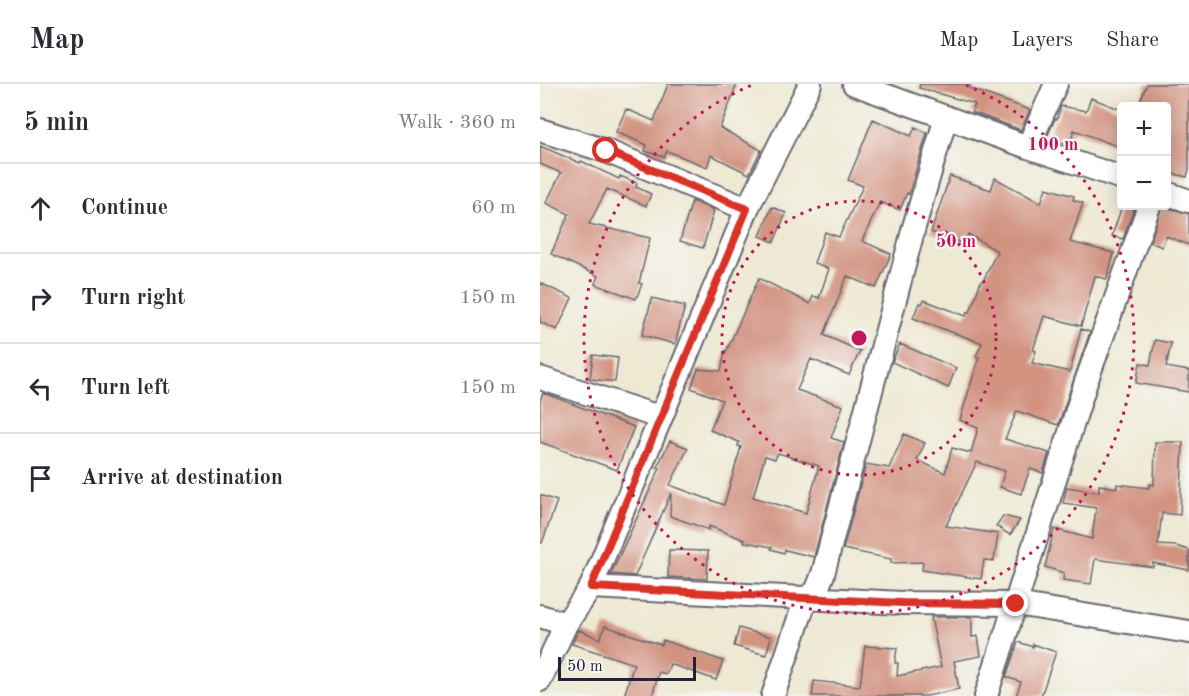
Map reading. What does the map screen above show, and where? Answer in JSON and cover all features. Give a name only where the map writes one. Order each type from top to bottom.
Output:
[{"type":"street","points":[[540,680],[566,624],[591,587],[747,209],[810,84]]},
{"type":"street","points":[[854,84],[1117,176]]},
{"type":"street","points":[[1028,147],[1056,84]]},
{"type":"street","points":[[773,696],[806,597],[816,592],[823,574],[914,227],[946,117]]},
{"type":"street","points":[[540,130],[606,151],[747,209]]},
{"type":"street","points":[[1171,194],[1189,201]]},
{"type":"street","points":[[986,696],[1086,381],[1148,210]]},
{"type":"street","points":[[540,378],[660,417]]},
{"type":"street","points":[[591,587],[902,603],[1016,604],[1189,632]]},
{"type":"street","points":[[540,616],[566,624]]},
{"type":"building","points":[[668,84],[737,84],[720,128],[761,150],[749,174],[711,155],[707,167],[667,151],[664,157],[645,151],[647,145],[616,132],[626,109],[654,121]]},
{"type":"building","points":[[920,84],[971,84],[969,88],[1030,110],[1021,130],[972,112],[975,104],[919,88]]},
{"type":"building","points":[[1147,84],[1189,84],[1189,169],[1187,177],[1171,173],[1171,102],[1140,102]]},
{"type":"building","points":[[1091,98],[1117,108],[1117,146],[1074,130],[1070,145],[1046,139],[1061,106],[1086,111]]},
{"type":"building","points":[[873,119],[911,136],[915,127],[927,133],[909,194],[907,193],[900,210],[880,202],[862,241],[891,254],[876,288],[847,276],[824,335],[860,351],[849,375],[811,359],[797,390],[843,406],[831,438],[844,442],[814,557],[785,550],[784,553],[771,549],[772,547],[744,542],[745,540],[709,526],[709,530],[670,516],[671,493],[635,576],[611,574],[660,468],[657,467],[670,441],[688,448],[670,485],[724,505],[741,447],[738,446],[739,442],[710,430],[722,400],[691,388],[698,369],[721,371],[725,351],[759,278],[810,304],[813,296],[819,298],[829,269],[814,263],[825,232],[839,237],[863,186],[848,180]],"holes":[[[778,453],[819,466],[806,513],[753,497],[765,456],[775,459]]]},
{"type":"building","points":[[540,146],[580,163],[581,161],[619,179],[620,176],[637,183],[636,187],[651,194],[646,206],[607,189],[589,224],[650,238],[639,283],[642,284],[636,299],[595,284],[598,276],[551,254],[569,214],[546,203],[561,173],[540,164]]},
{"type":"building","points":[[950,176],[991,190],[995,178],[1041,203],[1046,188],[1074,196],[1073,200],[1083,203],[1070,242],[1114,253],[1107,279],[1095,276],[1081,326],[1044,316],[1033,350],[1036,351],[1032,363],[1070,372],[1081,329],[1090,332],[1058,425],[1017,411],[1005,439],[1049,453],[1043,473],[1030,469],[1021,494],[1000,487],[1005,471],[977,462],[946,526],[998,534],[994,561],[984,560],[981,579],[922,570],[923,562],[891,563],[891,559],[843,549],[866,464],[889,468],[904,434],[925,443],[917,460],[945,473],[952,448],[971,453],[978,428],[960,420],[979,357],[976,356],[982,343],[913,318],[919,303],[922,304],[924,300],[966,316],[967,312],[970,312],[981,281],[997,251],[968,234],[965,244],[931,232]]},
{"type":"building","points":[[692,201],[714,210],[703,248],[680,241]]},
{"type":"building","points":[[772,207],[786,213],[774,242],[760,236]]},
{"type":"building","points":[[1171,209],[1189,214],[1189,245],[1166,236],[1162,247],[1150,242],[1161,210]]},
{"type":"building","points":[[1121,210],[1134,210],[1123,239],[1112,236]]},
{"type":"building","points":[[540,283],[572,298],[557,330],[540,322]]},
{"type":"building","points":[[652,298],[685,306],[675,344],[642,335]]},
{"type":"building","points":[[1155,340],[1171,343],[1166,367],[1189,371],[1189,392],[1136,383],[1140,363],[1150,365]]},
{"type":"building","points":[[900,344],[956,368],[948,388],[892,362]]},
{"type":"building","points":[[593,355],[618,358],[615,382],[590,379]]},
{"type":"building","points":[[543,393],[634,427],[617,470],[540,442],[540,401]]},
{"type":"building","points":[[1155,442],[1183,442],[1180,515],[1162,513],[1158,545],[1176,546],[1189,550],[1189,570],[1153,563],[1153,567],[1095,559],[1091,584],[1063,580],[1064,573],[1045,567],[1054,529],[1092,539],[1096,508],[1063,503],[1067,487],[1099,492],[1099,485],[1117,488],[1117,484],[1149,488],[1150,484],[1154,485]]},
{"type":"building","points":[[540,495],[557,501],[542,543],[540,542]]},
{"type":"building","points":[[1003,516],[1020,520],[1010,535],[996,526]]},
{"type":"building","points":[[669,550],[708,551],[707,579],[668,577]]},
{"type":"building","points":[[931,617],[972,617],[972,637],[978,636],[981,656],[954,661],[959,689],[927,696],[812,696],[814,681],[860,686],[865,646],[897,648],[895,663],[898,663],[897,676],[941,667]]},
{"type":"building","points":[[605,626],[662,645],[663,640],[723,661],[716,680],[670,664],[666,674],[659,672],[652,696],[624,696],[634,664],[572,644],[579,630],[600,639]]},
{"type":"building","points":[[739,628],[771,637],[766,655],[734,646]]},
{"type":"building","points":[[1018,642],[1033,647],[1033,644],[1056,652],[1041,696],[1016,696],[1021,682],[1006,677]]},
{"type":"route","points":[[606,151],[747,209],[591,587],[902,603],[1016,604]]}]
